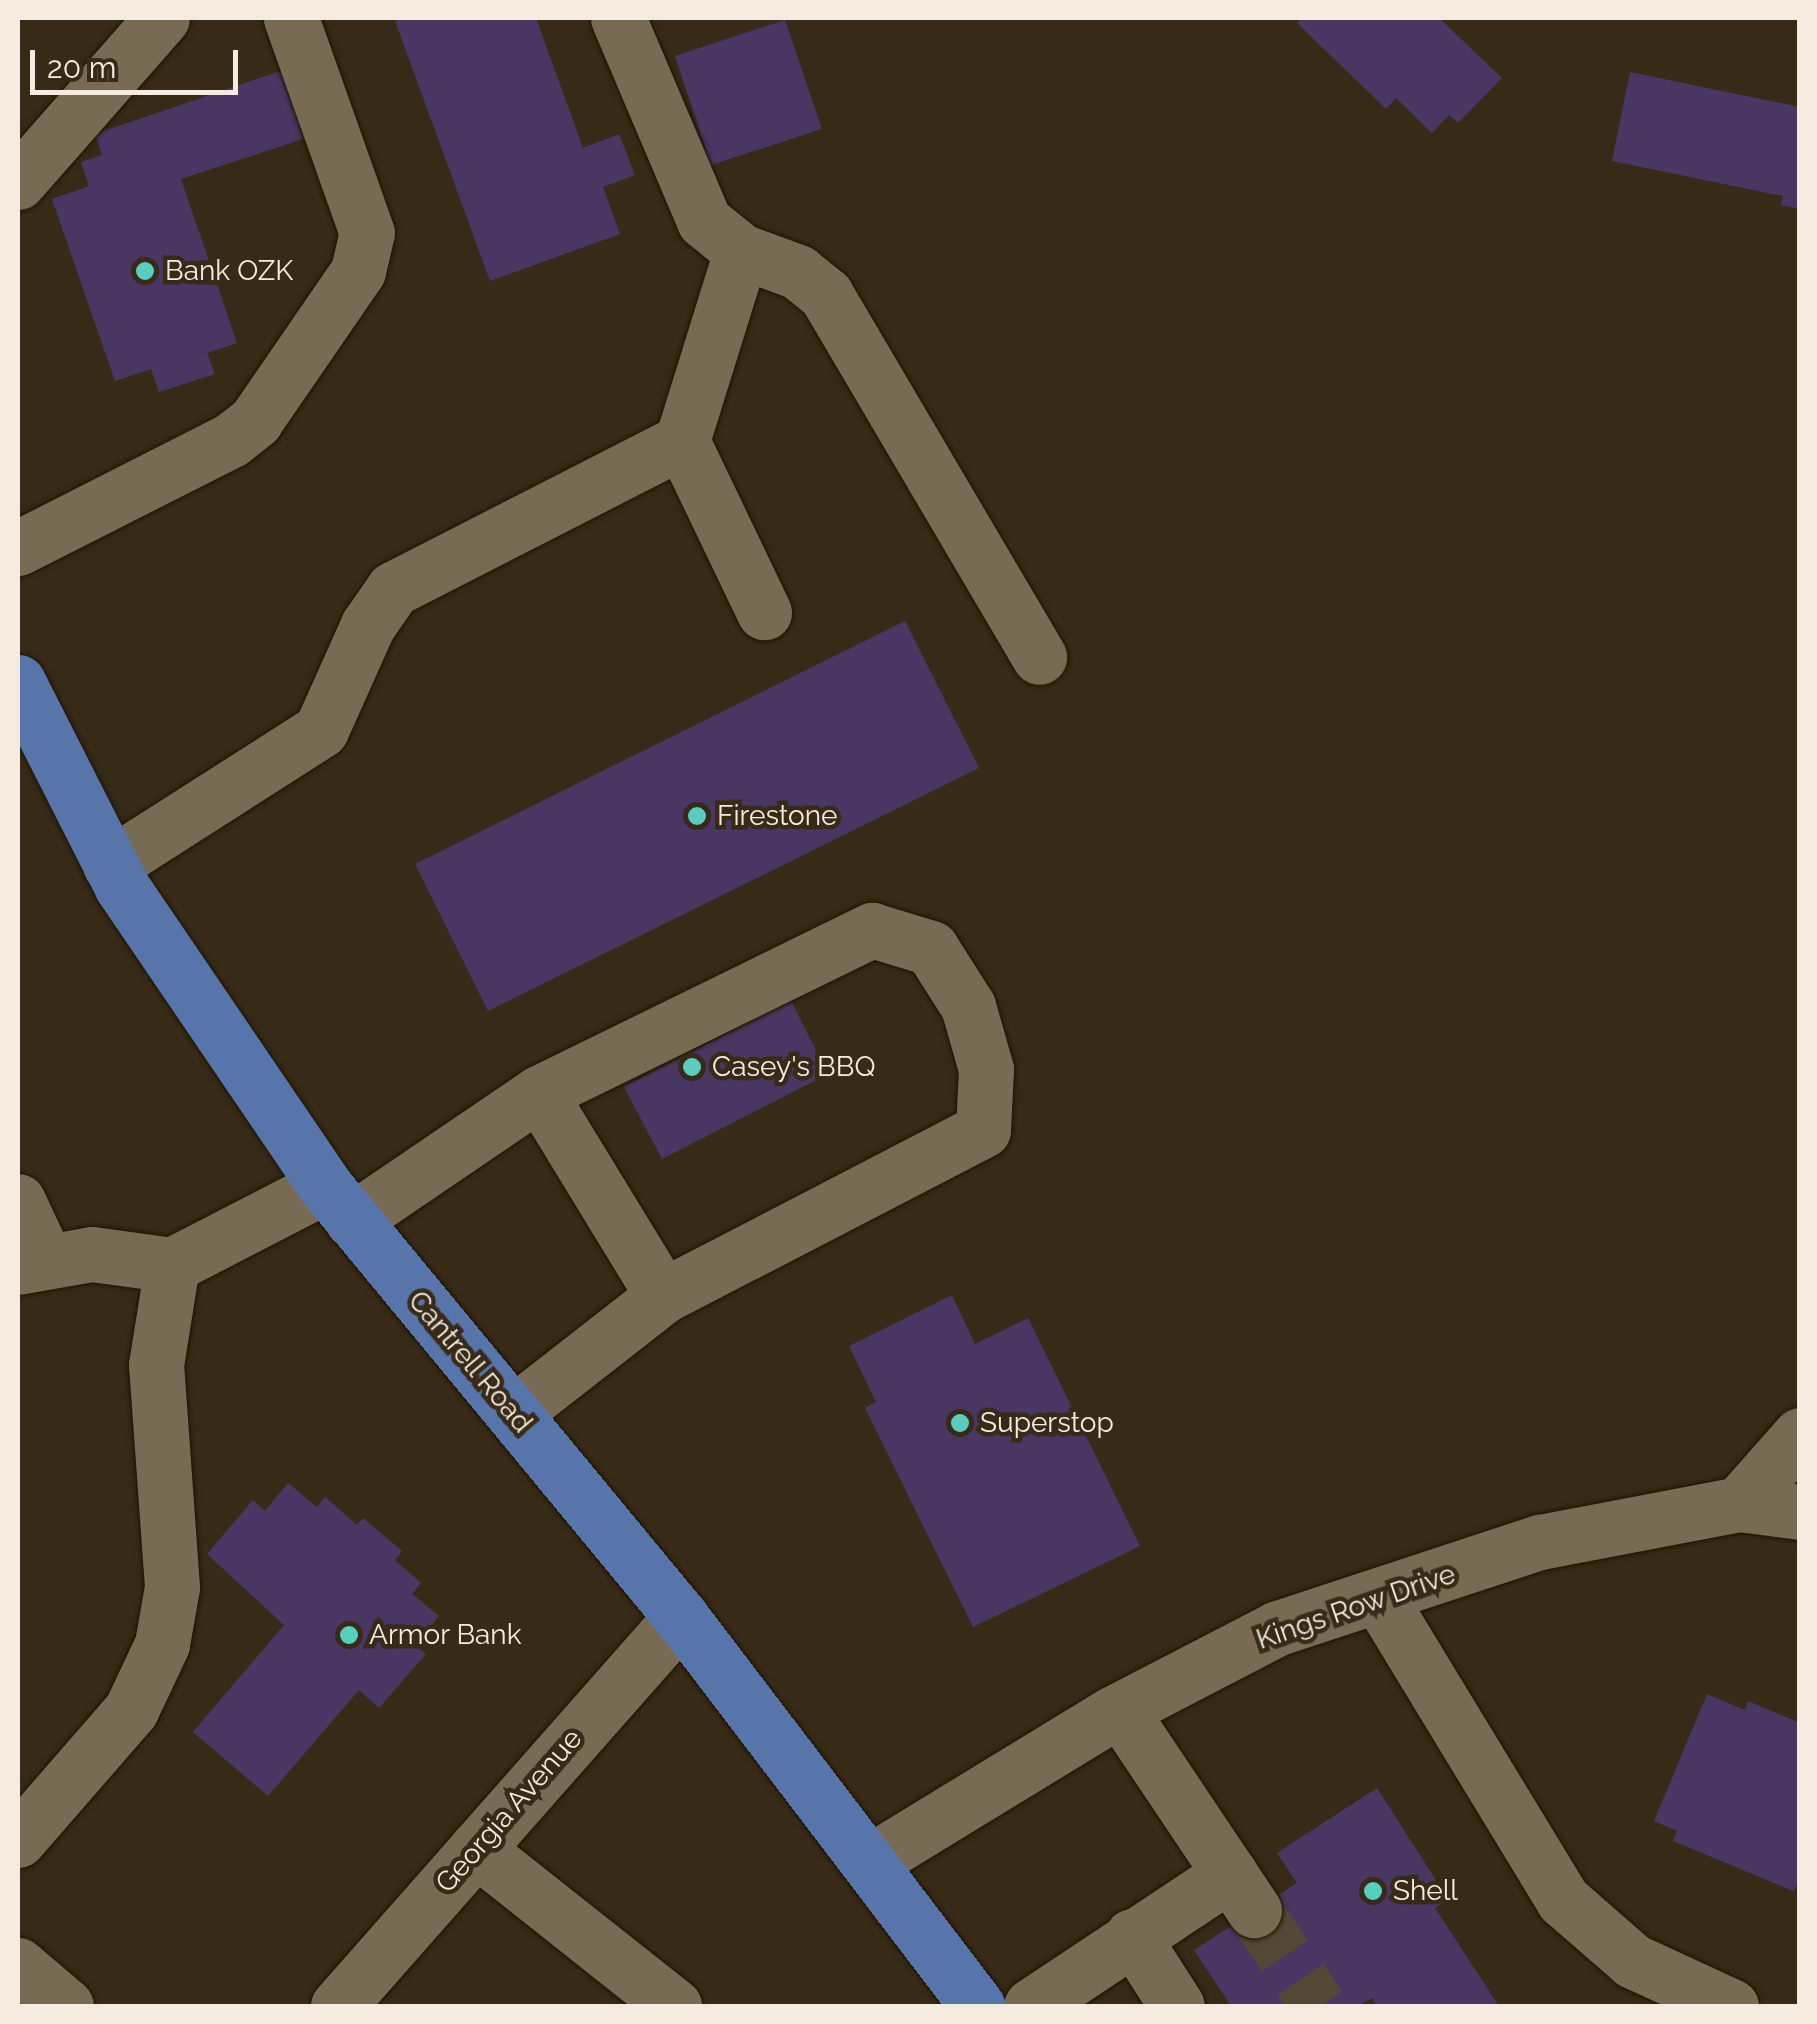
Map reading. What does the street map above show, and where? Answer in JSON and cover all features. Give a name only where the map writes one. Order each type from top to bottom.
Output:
[{"type":"main road","name":"Cantrell Road","points":[[18,682],[110,864],[339,1203],[681,1617],[977,2006]]},
{"type":"street","points":[[18,182],[162,18]]},
{"type":"street","points":[[18,548],[231,440],[255,421],[358,272],[367,233],[291,18]]},
{"type":"street","points":[[618,18],[695,206],[741,251],[798,272],[826,295],[1039,658]]},
{"type":"street","points":[[741,251],[682,441],[764,612]]},
{"type":"street","points":[[110,864],[207,808],[321,730],[368,625],[393,589],[682,441]]},
{"type":"street","points":[[18,1201],[32,1263],[113,1255],[172,1265],[339,1203],[539,1093],[872,930],[931,948],[968,1006],[986,1069],[983,1130],[663,1296],[513,1414]]},
{"type":"street","points":[[539,1093],[663,1296]]},
{"type":"street","points":[[18,1840],[131,1710],[162,1644],[172,1587],[156,1364],[172,1265]]},
{"type":"street","points":[[1738,1504],[1800,1436]]},
{"type":"street","name":"Kings Row Drive","points":[[870,1861],[1120,1710],[1278,1628],[1380,1599],[1540,1542],[1738,1504],[1800,1512]]},
{"type":"street","points":[[1380,1599],[1563,1900],[1633,1960],[1731,2006]]},
{"type":"street","name":"Georgia Avenue","points":[[338,2006],[681,1617]]},
{"type":"street","points":[[1030,2006],[1132,1936],[1242,1892],[1120,1710]]},
{"type":"street","points":[[476,1849],[640,1997]]},
{"type":"street","points":[[1132,1936],[1177,2006]]},
{"type":"street","points":[[18,1965],[66,2006]]},
{"type":"building","points":[[536,18],[583,148],[619,134],[635,175],[603,187],[620,234],[490,281],[395,21]]},
{"type":"building","points":[[1302,18],[1439,18],[1502,78],[1458,123],[1449,115],[1432,133],[1396,98],[1386,109],[1297,23]]},
{"type":"building","points":[[785,20],[822,129],[711,165],[675,56]]},
{"type":"building","name":"Bank OZK","points":[[289,68],[312,136],[181,179],[237,343],[207,353],[215,374],[159,392],[151,369],[115,381],[52,199],[89,186],[81,162],[102,155],[95,134]]},
{"type":"building","points":[[1630,72],[1800,107],[1800,209],[1781,205],[1783,196],[1612,161]]},
{"type":"building","name":"Firestone","points":[[905,621],[979,768],[488,1011],[415,864]]},
{"type":"building","points":[[791,1001],[828,1074],[662,1159],[624,1087]]},
{"type":"building","points":[[952,1295],[975,1344],[1028,1318],[1140,1546],[973,1627],[865,1408],[876,1402],[849,1346]]},
{"type":"building","name":"Armor Bank","points":[[288,1483],[317,1507],[325,1497],[357,1525],[363,1518],[402,1551],[395,1560],[421,1583],[412,1594],[439,1616],[415,1645],[426,1654],[379,1708],[359,1690],[268,1796],[193,1732],[284,1625],[207,1554],[253,1500],[265,1511]]},
{"type":"building","points":[[1707,1694],[1745,1710],[1748,1701],[1800,1723],[1800,1881],[1793,1891],[1673,1841],[1677,1831],[1654,1821]]},
{"type":"building","name":"Shell","points":[[1377,1788],[1448,1899],[1435,1908],[1499,2006],[1377,2006],[1372,1998],[1358,2006],[1231,2006],[1194,1950],[1297,1883],[1277,1853]]},
{"type":"tunnel","points":[[1254,1910],[1319,2006]]},
{"type":"place","name":"Bank OZK","points":[[145,271]]},
{"type":"place","name":"Firestone","points":[[697,816]]},
{"type":"place","name":"Casey's BBQ","points":[[692,1067]]},
{"type":"place","name":"Superstop","points":[[960,1423]]},
{"type":"place","name":"Armor Bank","points":[[349,1635]]},
{"type":"place","name":"Shell","points":[[1373,1891]]}]
